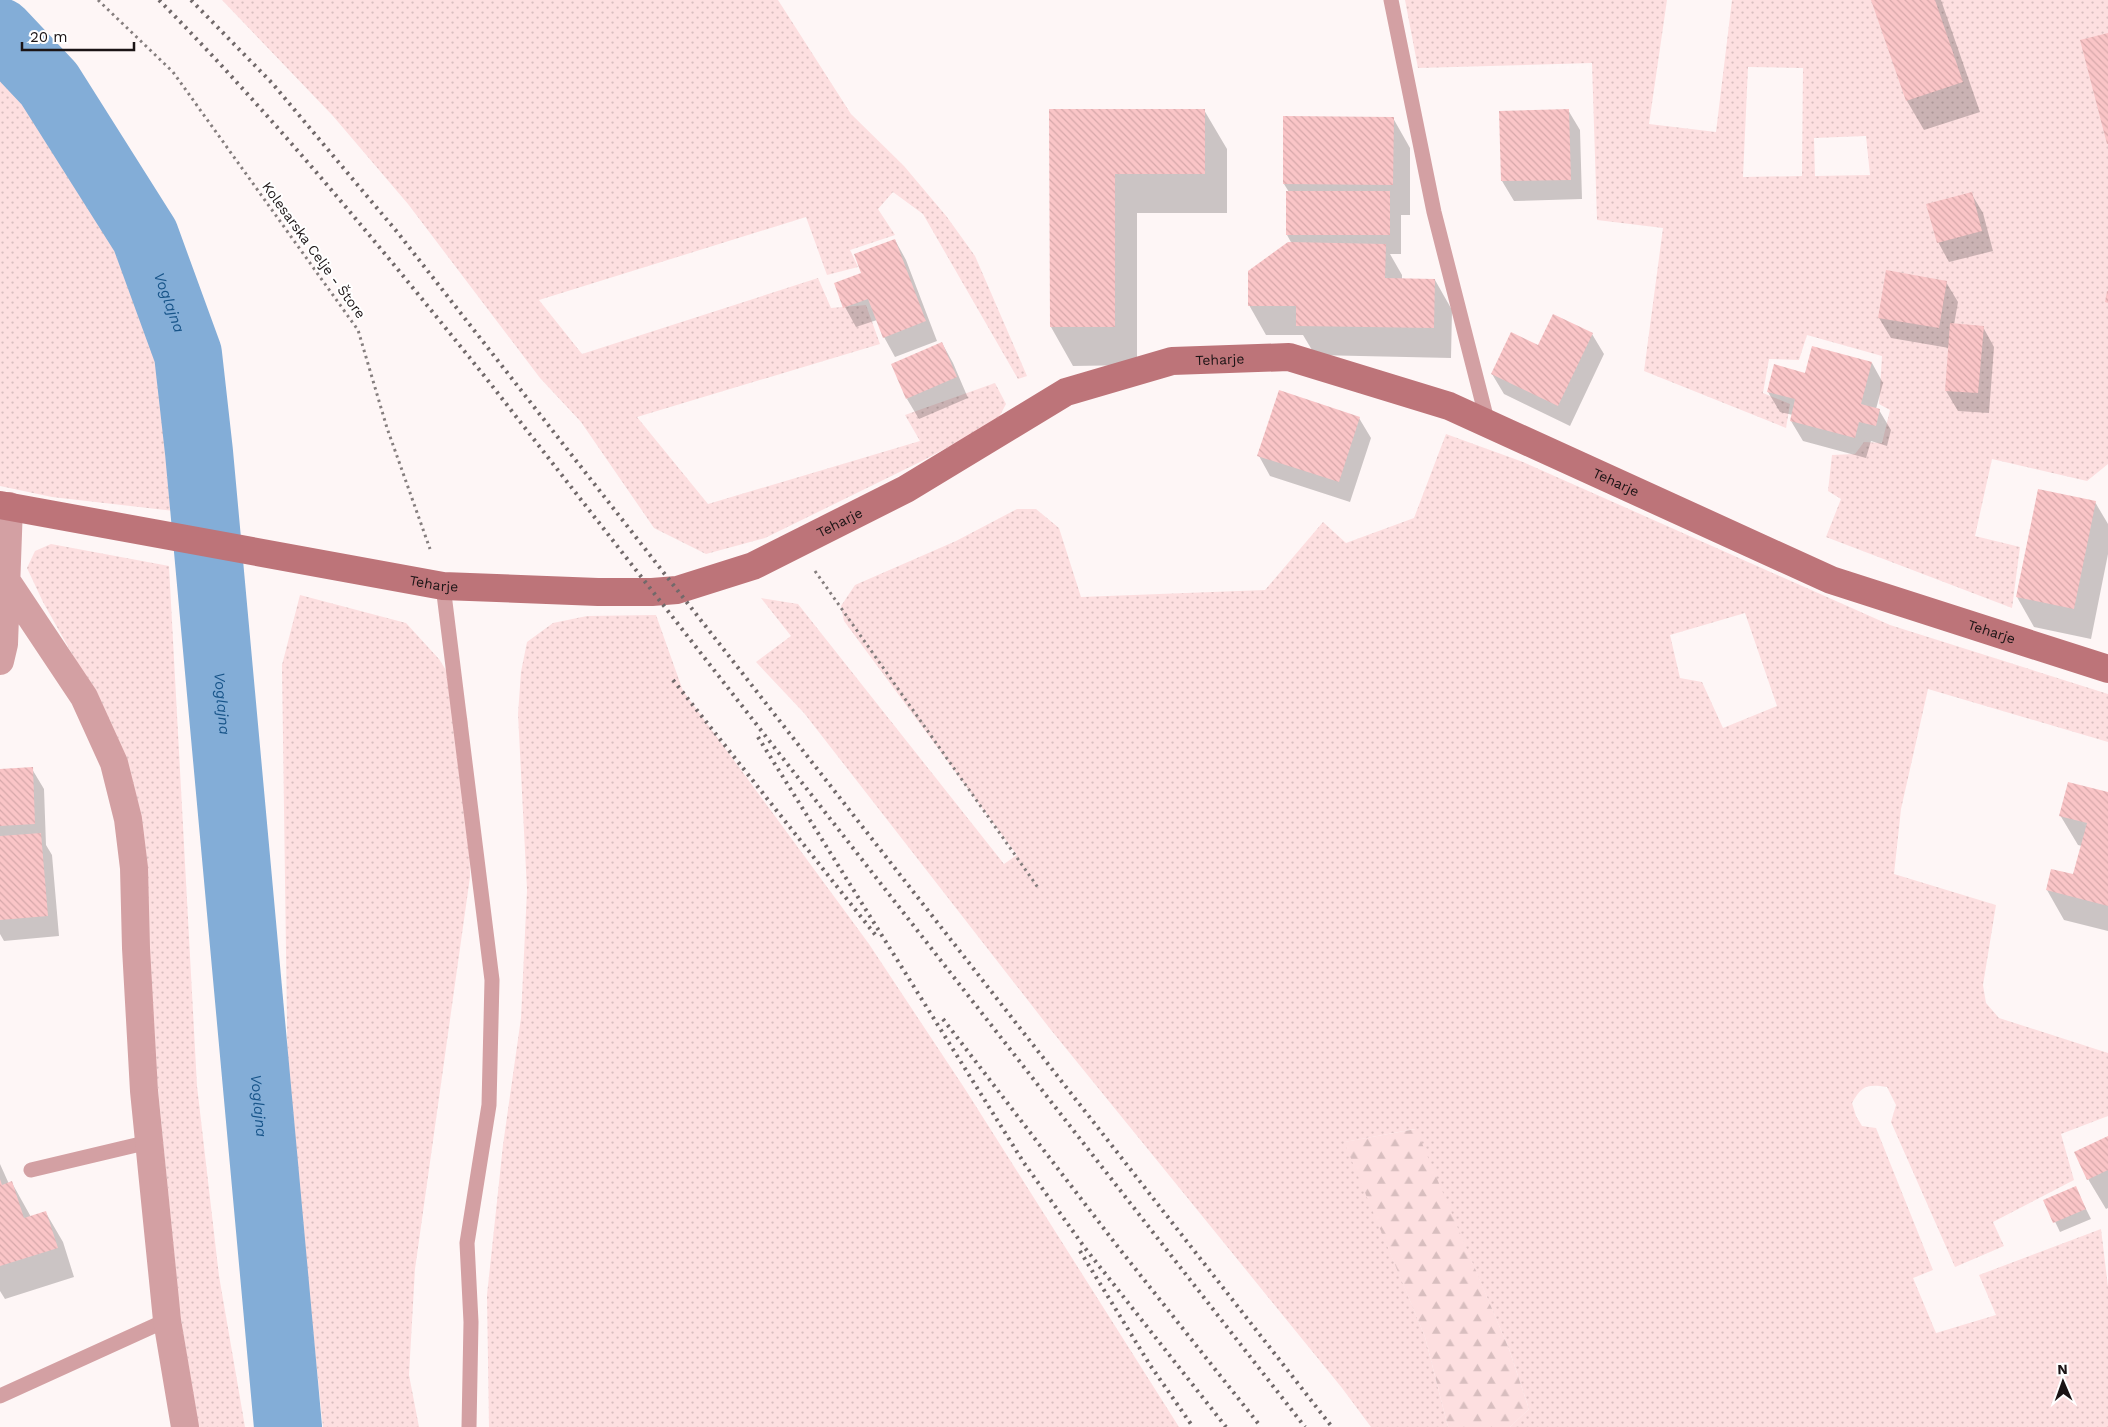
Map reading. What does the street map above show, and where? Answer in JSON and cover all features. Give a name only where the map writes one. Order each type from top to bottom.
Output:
[{"type":"street","name":"Teharje","points":[[4,506],[443,586],[550,591],[669,591],[753,566],[906,490],[1066,392],[1172,361],[1289,357],[1449,406],[1831,580],[2108,669]]},
{"type":"street","points":[[0,662],[4,644],[6,580],[4,506]]},
{"type":"street","points":[[6,580],[84,697],[114,763],[128,820],[134,868],[137,977],[144,1091],[167,1320],[185,1427]]},
{"type":"lane","points":[[1391,0],[1434,212],[1488,424]]},
{"type":"lane","points":[[443,586],[492,980],[488,1105],[466,1243],[472,1322],[469,1427]]},
{"type":"lane","points":[[31,1170],[149,1142]]},
{"type":"lane","points":[[0,1396],[167,1320]]},
{"type":"path","name":"Kolesarska Celje - Štore","points":[[98,0],[173,72],[358,330],[387,428],[443,586]]},
{"type":"path","points":[[796,544],[1039,889]]},
{"type":"green space","points":[[222,0],[778,0],[851,114],[904,166],[947,217],[975,256],[1027,376],[1018,379],[923,214],[893,192],[878,209],[895,235],[850,250],[858,267],[827,275],[806,217],[539,300],[582,354],[818,278],[831,308],[866,305],[880,344],[637,417],[708,504],[920,441],[905,415],[995,383],[1006,404],[997,421],[922,461],[765,538],[706,554],[654,528],[581,422],[540,378],[408,204],[333,116]]},
{"type":"green space","points":[[1405,0],[1667,0],[1649,124],[1716,132],[1732,0],[2108,0],[2108,464],[2087,481],[1992,459],[1975,536],[2020,547],[2012,608],[1826,537],[1841,499],[1828,491],[1832,455],[1855,454],[1864,442],[1882,443],[1890,410],[1879,404],[1882,356],[1807,335],[1799,360],[1769,359],[1763,393],[1790,404],[1786,428],[1644,371],[1663,228],[1597,220],[1592,63],[1418,68]],"holes":[[[1748,67],[1803,68],[1802,176],[1743,177]],[[1866,136],[1870,175],[1815,176],[1814,138]]]},
{"type":"green space","points":[[0,64],[9,73],[47,131],[112,244],[158,350],[173,431],[174,511],[52,497],[0,486]]},
{"type":"green space","points":[[1446,434],[1523,462],[1890,625],[2108,694],[2108,742],[1928,689],[1901,809],[1894,874],[1996,905],[1983,985],[1986,1003],[1999,1018],[2108,1053],[2108,1116],[2061,1134],[2074,1180],[1993,1222],[2004,1246],[1955,1267],[1891,1122],[1896,1105],[1887,1087],[1866,1087],[1859,1092],[1852,1103],[1856,1116],[1862,1126],[1876,1128],[1933,1270],[1913,1278],[1936,1333],[1996,1315],[1979,1275],[2101,1229],[2108,1287],[2108,1427],[1510,1427],[1529,1409],[1509,1349],[1415,1129],[1345,1142],[1425,1337],[1448,1427],[1371,1427],[1342,1388],[1051,1030],[804,713],[756,662],[791,636],[761,598],[798,604],[1004,864],[1017,855],[844,621],[841,606],[855,585],[956,541],[1017,509],[1036,509],[1059,528],[1081,597],[1265,590],[1323,522],[1346,543],[1414,518]],"holes":[[[1745,613],[1777,706],[1723,728],[1702,682],[1680,678],[1670,635]]]},
{"type":"green space","points":[[51,544],[169,566],[197,1086],[219,1276],[245,1427],[198,1427],[179,1305],[148,986],[94,693],[43,602],[27,568],[35,551]]},
{"type":"green space","points":[[300,595],[406,623],[439,659],[462,696],[468,722],[470,877],[415,1269],[409,1375],[419,1427],[323,1427],[288,1095],[282,665]]},
{"type":"green space","points":[[656,615],[683,691],[869,944],[965,1089],[1179,1427],[489,1427],[487,1295],[503,1145],[521,1018],[527,890],[518,714],[521,672],[527,642],[553,623],[587,616]]},
{"type":"green space","points":[[1416,1129],[1509,1349],[1529,1409],[1510,1427],[1448,1427],[1425,1337],[1344,1142]]},
{"type":"building","points":[[1871,0],[1935,0],[1963,82],[1906,101]]},
{"type":"building","points":[[2108,33],[2108,144],[2107,144],[2080,40]]},
{"type":"building","points":[[1049,109],[1205,109],[1205,174],[1115,174],[1115,327],[1050,327]]},
{"type":"building","points":[[1569,109],[1571,180],[1501,181],[1499,111]]},
{"type":"building","points":[[1283,116],[1394,117],[1393,185],[1283,184]]},
{"type":"building","points":[[1286,191],[1390,191],[1390,235],[1286,235]]},
{"type":"building","points":[[1972,192],[1982,231],[1937,243],[1926,204]]},
{"type":"building","points":[[895,239],[926,321],[883,338],[868,299],[843,308],[834,283],[861,273],[854,254]]},
{"type":"building","points":[[1288,242],[1386,244],[1385,278],[1435,279],[1434,328],[1296,326],[1296,306],[1248,306],[1248,271]]},
{"type":"building","points":[[1886,270],[1947,281],[1939,328],[1878,318]]},
{"type":"building","points":[[2108,291],[2108,303],[2105,302]]},
{"type":"building","points":[[1553,314],[1593,333],[1558,406],[1491,374],[1511,332],[1538,345]]},
{"type":"building","points":[[1950,323],[1984,326],[1978,393],[1945,391]]},
{"type":"building","points":[[942,342],[957,377],[906,399],[891,364]]},
{"type":"building","points":[[1812,346],[1872,362],[1861,404],[1880,409],[1876,426],[1859,422],[1855,438],[1790,421],[1795,399],[1767,392],[1774,364],[1805,373]]},
{"type":"building","points":[[1279,390],[1360,417],[1339,482],[1257,456]]},
{"type":"building","points":[[2038,489],[2096,501],[2074,609],[2016,597]]},
{"type":"building","points":[[33,767],[35,824],[0,826],[0,769]]},
{"type":"building","points":[[2068,782],[2108,792],[2108,906],[2046,890],[2051,869],[2073,874],[2087,823],[2059,816]]},
{"type":"building","points":[[41,833],[48,916],[0,920],[0,836]]},
{"type":"building","points":[[2108,1136],[2108,1170],[2087,1180],[2074,1152]]},
{"type":"building","points":[[0,1179],[2,1185],[12,1181],[24,1218],[46,1211],[58,1248],[0,1266]]},
{"type":"building","points":[[2076,1186],[2086,1209],[2053,1223],[2043,1200]]},
{"type":"waterway","name":"Voglajna","points":[[0,32],[49,84],[145,236],[188,354],[199,452],[288,1427]]},
{"type":"railway","points":[[159,0],[245,91],[327,185],[486,378],[1305,1427]]},
{"type":"railway","points":[[191,0],[272,83],[398,233],[1332,1427]]},
{"type":"railway","points":[[673,680],[877,937]]},
{"type":"railway","points":[[758,737],[1024,1163],[1085,1248],[1226,1427]]},
{"type":"railway","points":[[943,1019],[1118,1247],[1261,1427]]},
{"type":"railway","points":[[1080,1251],[1150,1365],[1193,1427]]}]
